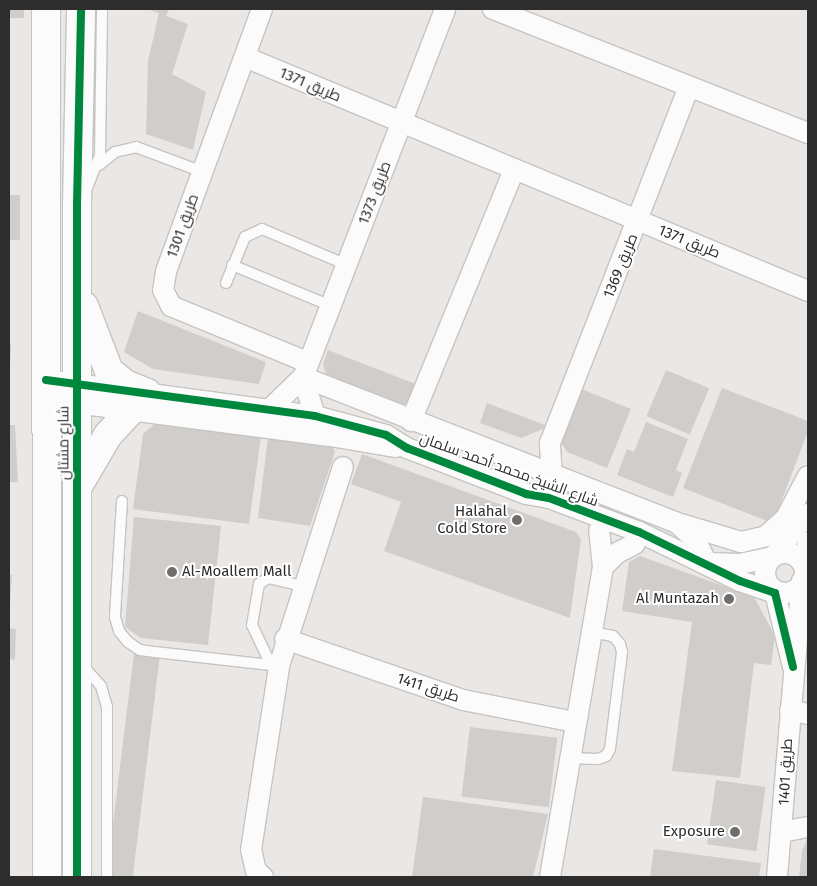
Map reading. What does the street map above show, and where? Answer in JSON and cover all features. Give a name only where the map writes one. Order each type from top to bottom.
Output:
[{"type":"street","name":"شارع مشتان","points":[[46,9],[47,877]]},
{"type":"street","name":"شارع مشتان","points":[[77,877],[77,204],[80,9]]},
{"type":"street","name":"طريق 1301","points":[[262,9],[166,272],[163,290],[171,306],[305,369],[388,412],[677,522],[728,539],[754,541],[766,536],[786,518],[808,476]]},
{"type":"street","name":"طريق 1373","points":[[305,369],[446,9]]},
{"type":"street","points":[[493,9],[808,134]]},
{"type":"street","name":"طريق 1371","points":[[245,58],[808,291]]},
{"type":"street","name":"طريق 1369","points":[[522,464],[538,456],[550,443],[639,222],[689,87]]},
{"type":"street","points":[[411,421],[514,170]]},
{"type":"street","points":[[77,488],[108,435],[139,402],[125,384],[109,371],[78,292]]},
{"type":"street","points":[[269,410],[305,369]]},
{"type":"street","points":[[305,369],[315,416]]},
{"type":"street","name":"شارع الشيخ محمد أحمد سلمان","points":[[45,390],[139,402],[380,446],[406,448]]},
{"type":"street","name":"شارع الشيخ محمد أحمد سلمان","points":[[139,402],[269,410],[315,416],[386,435],[406,448],[526,494],[554,512],[706,562],[740,581],[775,593]]},
{"type":"street","points":[[352,425],[362,419],[388,412]]},
{"type":"street","points":[[330,436],[340,454],[343,467]]},
{"type":"street","name":"طريق 1369","points":[[550,443],[552,475]]},
{"type":"street","points":[[264,877],[256,871],[252,850],[275,665],[286,639],[343,467],[356,456],[380,446]]},
{"type":"street","points":[[774,555],[794,555],[804,562],[796,591],[785,595],[775,593],[767,575],[774,555],[808,514]]},
{"type":"street","points":[[677,522],[695,539],[706,562]]},
{"type":"street","name":"شارع الشيخ محمد أحمد سلمان","points":[[612,531],[635,544],[670,549]]},
{"type":"street","points":[[550,877],[590,632],[612,531]]},
{"type":"street","points":[[603,567],[617,553],[635,544]]},
{"type":"street","name":"شارع الشيخ محمد أحمد سلمان","points":[[706,562],[740,564],[774,555]]},
{"type":"street","name":"طريق 1401","points":[[793,667],[804,562]]},
{"type":"street","name":"طريق 1401","points":[[775,593],[800,704],[777,877]]},
{"type":"street","name":"طريق 1411","points":[[286,639],[463,700],[575,722]]},
{"type":"street","points":[[783,825],[808,826]]},
{"type":"lane","name":"شارع مشتان","points":[[77,204],[98,166],[102,9]]},
{"type":"lane","points":[[98,166],[115,152],[136,147],[203,172]]},
{"type":"lane","points":[[226,283],[245,237],[262,230],[347,265]]},
{"type":"lane","points":[[232,265],[331,306]]},
{"type":"lane","points":[[122,501],[115,617],[119,631],[128,642],[140,650],[275,665]]},
{"type":"lane","points":[[275,665],[252,625],[259,584],[268,578],[303,586]]},
{"type":"lane","points":[[569,758],[598,759],[606,756],[610,749],[622,652],[613,636],[590,632]]},
{"type":"lane","points":[[78,661],[100,686],[107,707],[107,877]]},
{"type":"building","points":[[9,9],[24,9],[24,18],[9,18]]},
{"type":"building","points":[[146,9],[169,9],[166,16],[188,24],[172,74],[206,92],[193,150],[146,134],[148,61],[159,13]]},
{"type":"building","points":[[9,195],[20,195],[20,240],[9,240]]},
{"type":"building","points":[[138,311],[266,362],[259,384],[153,369],[124,352]]},
{"type":"building","points":[[9,345],[11,345],[9,394]]},
{"type":"building","points":[[328,350],[418,385],[413,400],[401,406],[326,375],[323,364]]},
{"type":"building","points":[[666,370],[709,388],[690,434],[646,416]]},
{"type":"building","points":[[579,388],[631,409],[607,468],[567,452],[559,439]]},
{"type":"building","points":[[722,388],[808,421],[808,431],[775,518],[767,521],[683,488]]},
{"type":"building","points":[[487,403],[545,425],[543,429],[521,438],[480,423]]},
{"type":"building","points":[[157,422],[261,436],[249,524],[133,509],[143,434]]},
{"type":"building","points":[[646,422],[688,439],[676,470],[682,473],[673,497],[617,475],[627,449],[634,452]]},
{"type":"building","points":[[9,425],[15,425],[18,482],[9,482]]},
{"type":"building","points":[[269,430],[328,439],[335,452],[310,526],[258,518]]},
{"type":"building","points":[[362,454],[576,532],[581,539],[570,618],[384,551],[401,502],[351,484]]},
{"type":"building","name":"Al-Moallem Mall","points":[[134,517],[221,526],[208,645],[141,638],[125,627]]},
{"type":"building","points":[[640,556],[754,597],[775,636],[771,665],[754,663],[740,778],[672,771],[692,622],[622,611],[629,562]]},
{"type":"building","points":[[9,575],[12,575],[9,619]]},
{"type":"building","points":[[9,628],[16,629],[15,660],[9,659]]},
{"type":"building","points":[[134,653],[160,656],[133,877],[107,875]]},
{"type":"building","points":[[470,727],[557,738],[549,807],[461,796]]},
{"type":"building","points":[[716,780],[766,787],[756,851],[707,844]]},
{"type":"building","points":[[423,797],[548,814],[533,877],[412,877]]},
{"type":"building","points":[[808,837],[808,877],[799,877],[802,851]]},
{"type":"building","points":[[654,849],[761,863],[759,877],[650,877]]},
{"type":"cycle path","points":[[77,877],[77,204],[81,9]]},
{"type":"cycle path","points":[[46,380],[315,416],[386,435],[407,448],[526,494],[549,498],[639,532],[740,581],[775,593],[793,667]]},
{"type":"place","name":"Halahal Cold Store","points":[[517,520]]},
{"type":"place","name":"Al-Moallem Mall","points":[[172,572]]},
{"type":"place","name":"Al Muntazah","points":[[729,599]]},
{"type":"place","name":"Exposure","points":[[735,832]]}]
